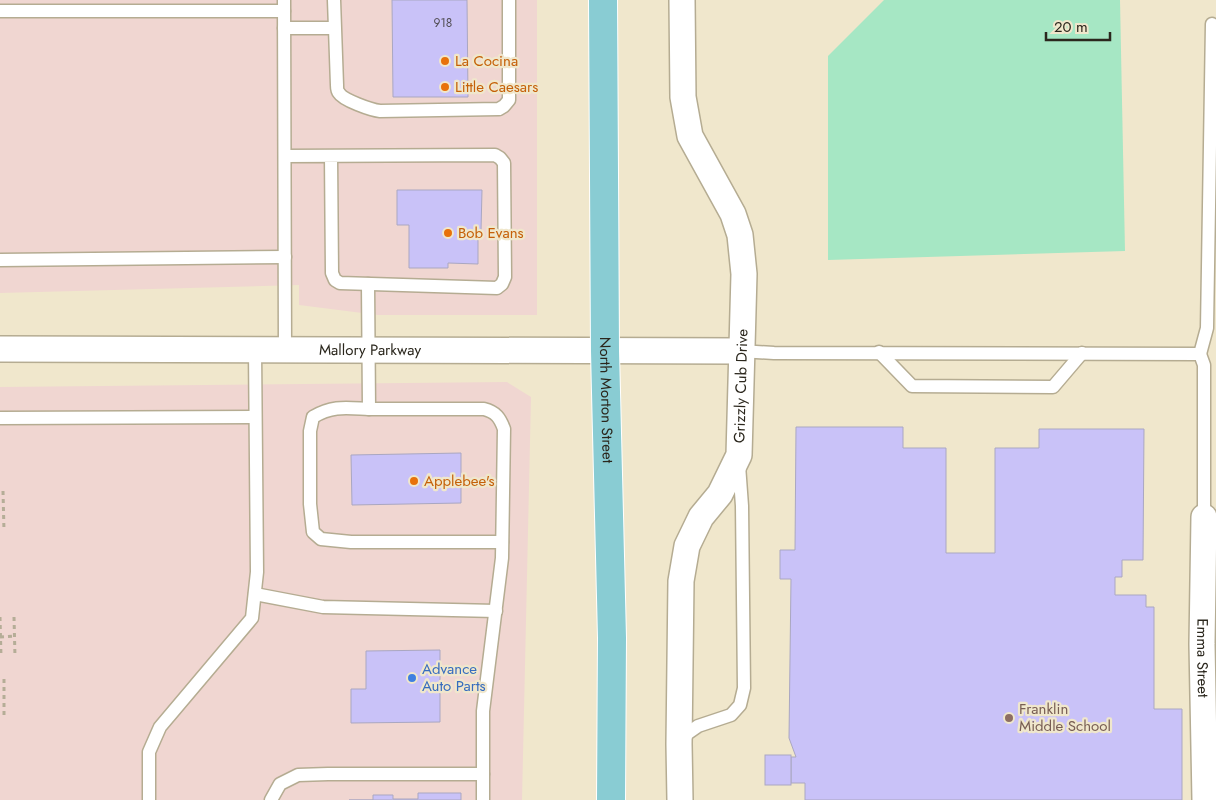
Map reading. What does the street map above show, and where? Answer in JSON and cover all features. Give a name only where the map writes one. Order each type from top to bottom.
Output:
[{"type":"main road","name":"North Morton Street","points":[[603,0],[605,351],[612,638],[612,800]]},
{"type":"street","name":"Grizzly Cub Drive","points":[[680,800],[681,581],[687,546],[702,517],[720,494],[739,455],[740,351],[744,274],[740,235],[733,214],[690,136],[683,97],[682,0]]},
{"type":"street","name":"Mallory Parkway","points":[[0,349],[740,351]]},
{"type":"street","name":"Emma Street","points":[[1204,517],[1202,644],[1205,800]]},
{"type":"lane","points":[[334,0],[337,85],[339,93],[345,98],[373,110],[498,109],[504,106],[509,100],[509,0]]},
{"type":"lane","points":[[0,11],[284,6],[285,350]]},
{"type":"lane","points":[[1204,517],[1204,365],[1200,354],[1207,328],[1212,24]]},
{"type":"lane","points":[[284,28],[334,28]]},
{"type":"lane","points":[[285,156],[495,155],[504,163],[506,277],[502,284],[497,288],[368,284],[335,280],[332,273],[331,156]]},
{"type":"lane","points":[[0,260],[285,257]]},
{"type":"lane","points":[[368,284],[369,409]]},
{"type":"lane","points":[[148,800],[148,752],[159,730],[252,618],[257,572],[255,350]]},
{"type":"lane","points":[[740,351],[774,353],[1200,354]]},
{"type":"lane","points":[[879,352],[912,386],[1044,387],[1053,387],[1082,353]]},
{"type":"lane","points":[[483,800],[483,711],[500,582],[502,542],[504,429],[500,418],[493,411],[484,409],[369,409],[338,407],[313,417],[310,431],[310,504],[313,532],[321,539],[351,542],[502,542]]},
{"type":"lane","points":[[0,418],[255,417]]},
{"type":"lane","points":[[679,744],[688,733],[698,726],[731,715],[740,705],[744,688],[742,506],[739,455]]},
{"type":"lane","points":[[255,594],[323,607],[496,611]]},
{"type":"lane","points":[[271,800],[280,784],[298,775],[483,774]]},
{"type":"path","points":[[3,491],[4,531]]},
{"type":"path","points":[[0,617],[1,657]]},
{"type":"path","points":[[14,617],[15,657]]},
{"type":"path","points":[[0,637],[14,636]]},
{"type":"path","points":[[4,679],[4,719]]},
{"type":"shaded area","points":[[0,0],[537,0],[537,315],[378,315],[299,305],[299,285],[0,293]]},
{"type":"shaded area","points":[[507,382],[531,397],[522,800],[0,800],[0,387]]},
{"type":"green space","points":[[884,0],[1120,0],[1125,251],[828,260],[828,56]]},
{"type":"building","points":[[392,0],[467,0],[468,97],[393,97]]},
{"type":"building","points":[[397,190],[482,190],[481,230],[478,230],[478,264],[448,263],[448,268],[409,268],[409,225],[397,225]]},
{"type":"building","points":[[796,427],[903,427],[903,448],[946,448],[946,553],[995,553],[995,448],[1039,448],[1039,429],[1144,429],[1143,560],[1122,560],[1122,577],[1115,577],[1115,595],[1146,595],[1146,607],[1154,607],[1154,709],[1182,709],[1182,800],[805,800],[805,783],[791,783],[791,757],[796,757],[789,738],[791,579],[780,579],[780,550],[795,550]]},
{"type":"building","points":[[461,453],[461,503],[352,505],[351,455]]},
{"type":"building","points":[[440,650],[440,722],[351,723],[351,689],[366,689],[366,651]]},
{"type":"building","points":[[765,755],[791,755],[791,785],[765,785]]},
{"type":"building","points":[[418,793],[461,793],[461,800],[373,800],[373,795],[393,795],[393,799],[418,799]]},
{"type":"place","name":"La Cocina","points":[[445,61]]},
{"type":"place","name":"Little Caesars","points":[[445,87]]},
{"type":"place","name":"Bob Evans","points":[[448,233]]},
{"type":"place","name":"Applebee's","points":[[414,481]]},
{"type":"place","name":"Advance Auto Parts","points":[[412,678]]},
{"type":"place","name":"Franklin Middle School","points":[[1009,718]]}]
